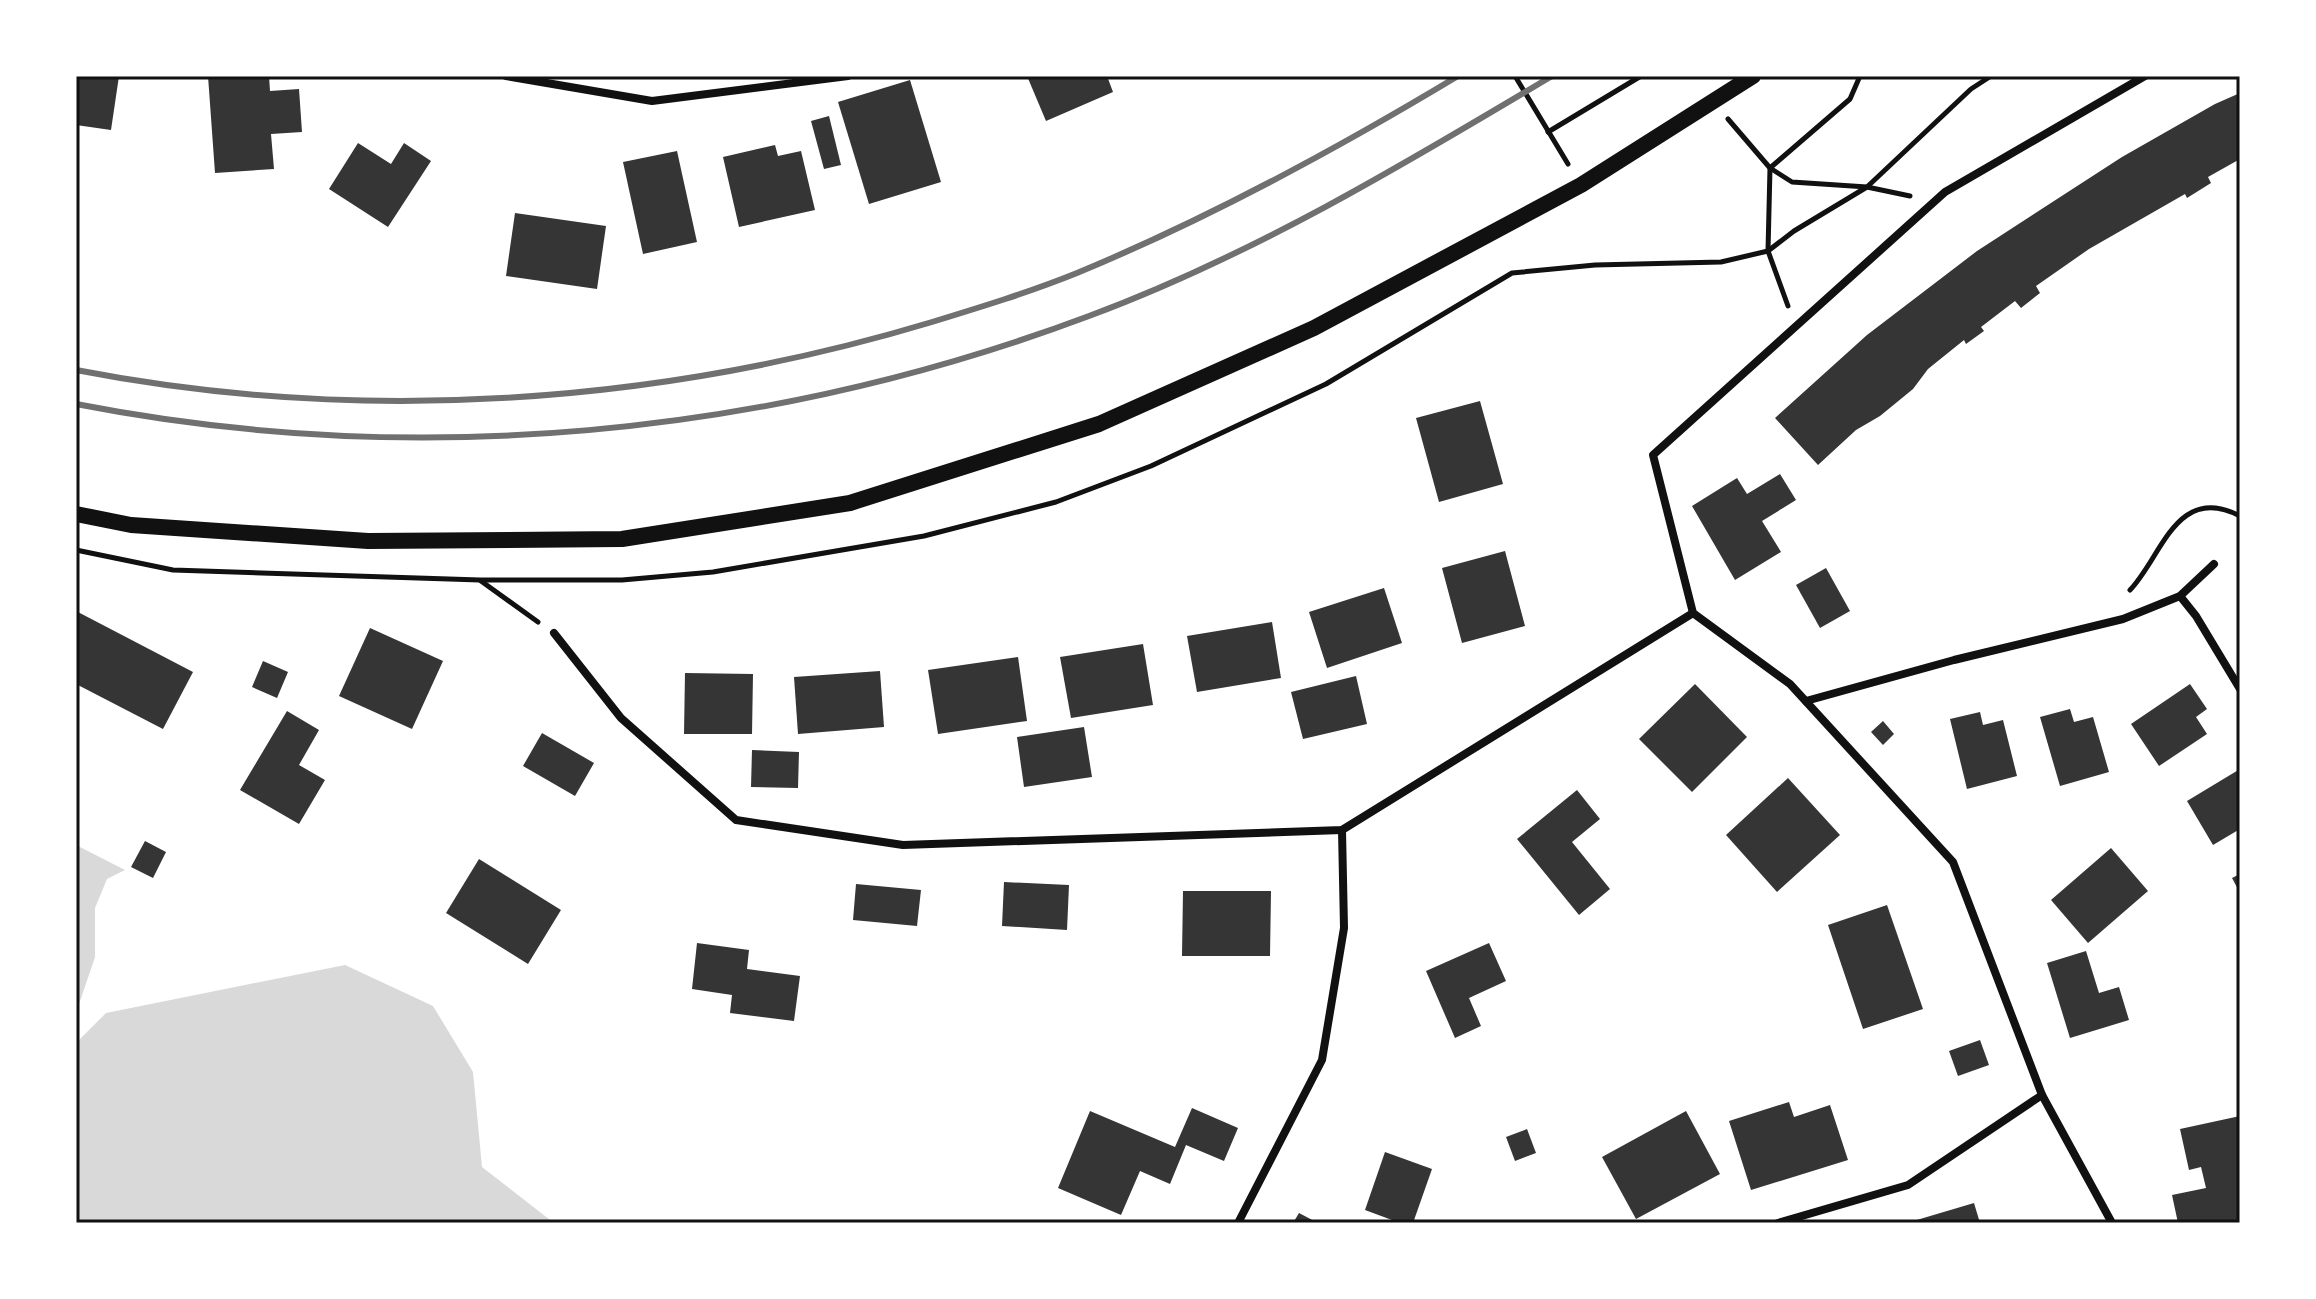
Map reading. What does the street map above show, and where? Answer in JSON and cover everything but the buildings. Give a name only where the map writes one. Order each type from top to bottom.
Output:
[{"type":"main road","points":[[76,514],[131,525],[368,541],[622,539],[850,503],[1099,424],[1314,328],[1581,185],[1753,76]]},
{"type":"street","points":[[506,76],[652,101],[848,76]]},
{"type":"street","points":[[2112,1223],[2042,1095],[1953,862],[1790,684],[1693,613],[1653,455],[1945,192],[2145,76]]},
{"type":"street","points":[[1806,701],[1954,660],[2123,619],[2180,596],[2214,564]]},
{"type":"street","points":[[2180,596],[2196,616],[2240,689]]},
{"type":"street","points":[[554,633],[621,718],[736,820],[903,845],[1342,830],[1693,613]]},
{"type":"street","points":[[1238,1223],[1322,1060],[1344,928],[1342,830]]},
{"type":"street","points":[[1778,1223],[1908,1185],[2042,1095]]},
{"type":"path","points":[[1515,76],[1581,185]]},
{"type":"path","points":[[1548,132],[1641,76]]},
{"type":"path","points":[[1796,326],[1768,251],[1770,168],[1850,99],[1860,76]]},
{"type":"path","points":[[1726,116],[1770,168],[1792,182],[1867,187],[1935,201]]},
{"type":"path","points":[[2127,594],[2176,522],[2206,508],[2240,516]]},
{"type":"path","points":[[480,580],[554,633]]},
{"type":"shaded area","points":[[76,845],[125,870],[107,879],[95,908],[95,957],[76,1013]]},
{"type":"shaded area","points":[[345,965],[433,1006],[473,1072],[482,1167],[554,1223],[76,1223],[76,1043],[106,1013]]},
{"type":"railway","points":[[76,370],[183,387],[290,397],[399,401],[507,398],[615,388],[722,372],[828,350],[1005,299],[1127,252],[1271,182],[1458,76]]},
{"type":"railway","points":[[76,404],[203,424],[332,435],[460,437],[588,430],[716,414],[842,390],[967,357],[1089,316],[1209,266],[1325,207],[1552,76]]}]
